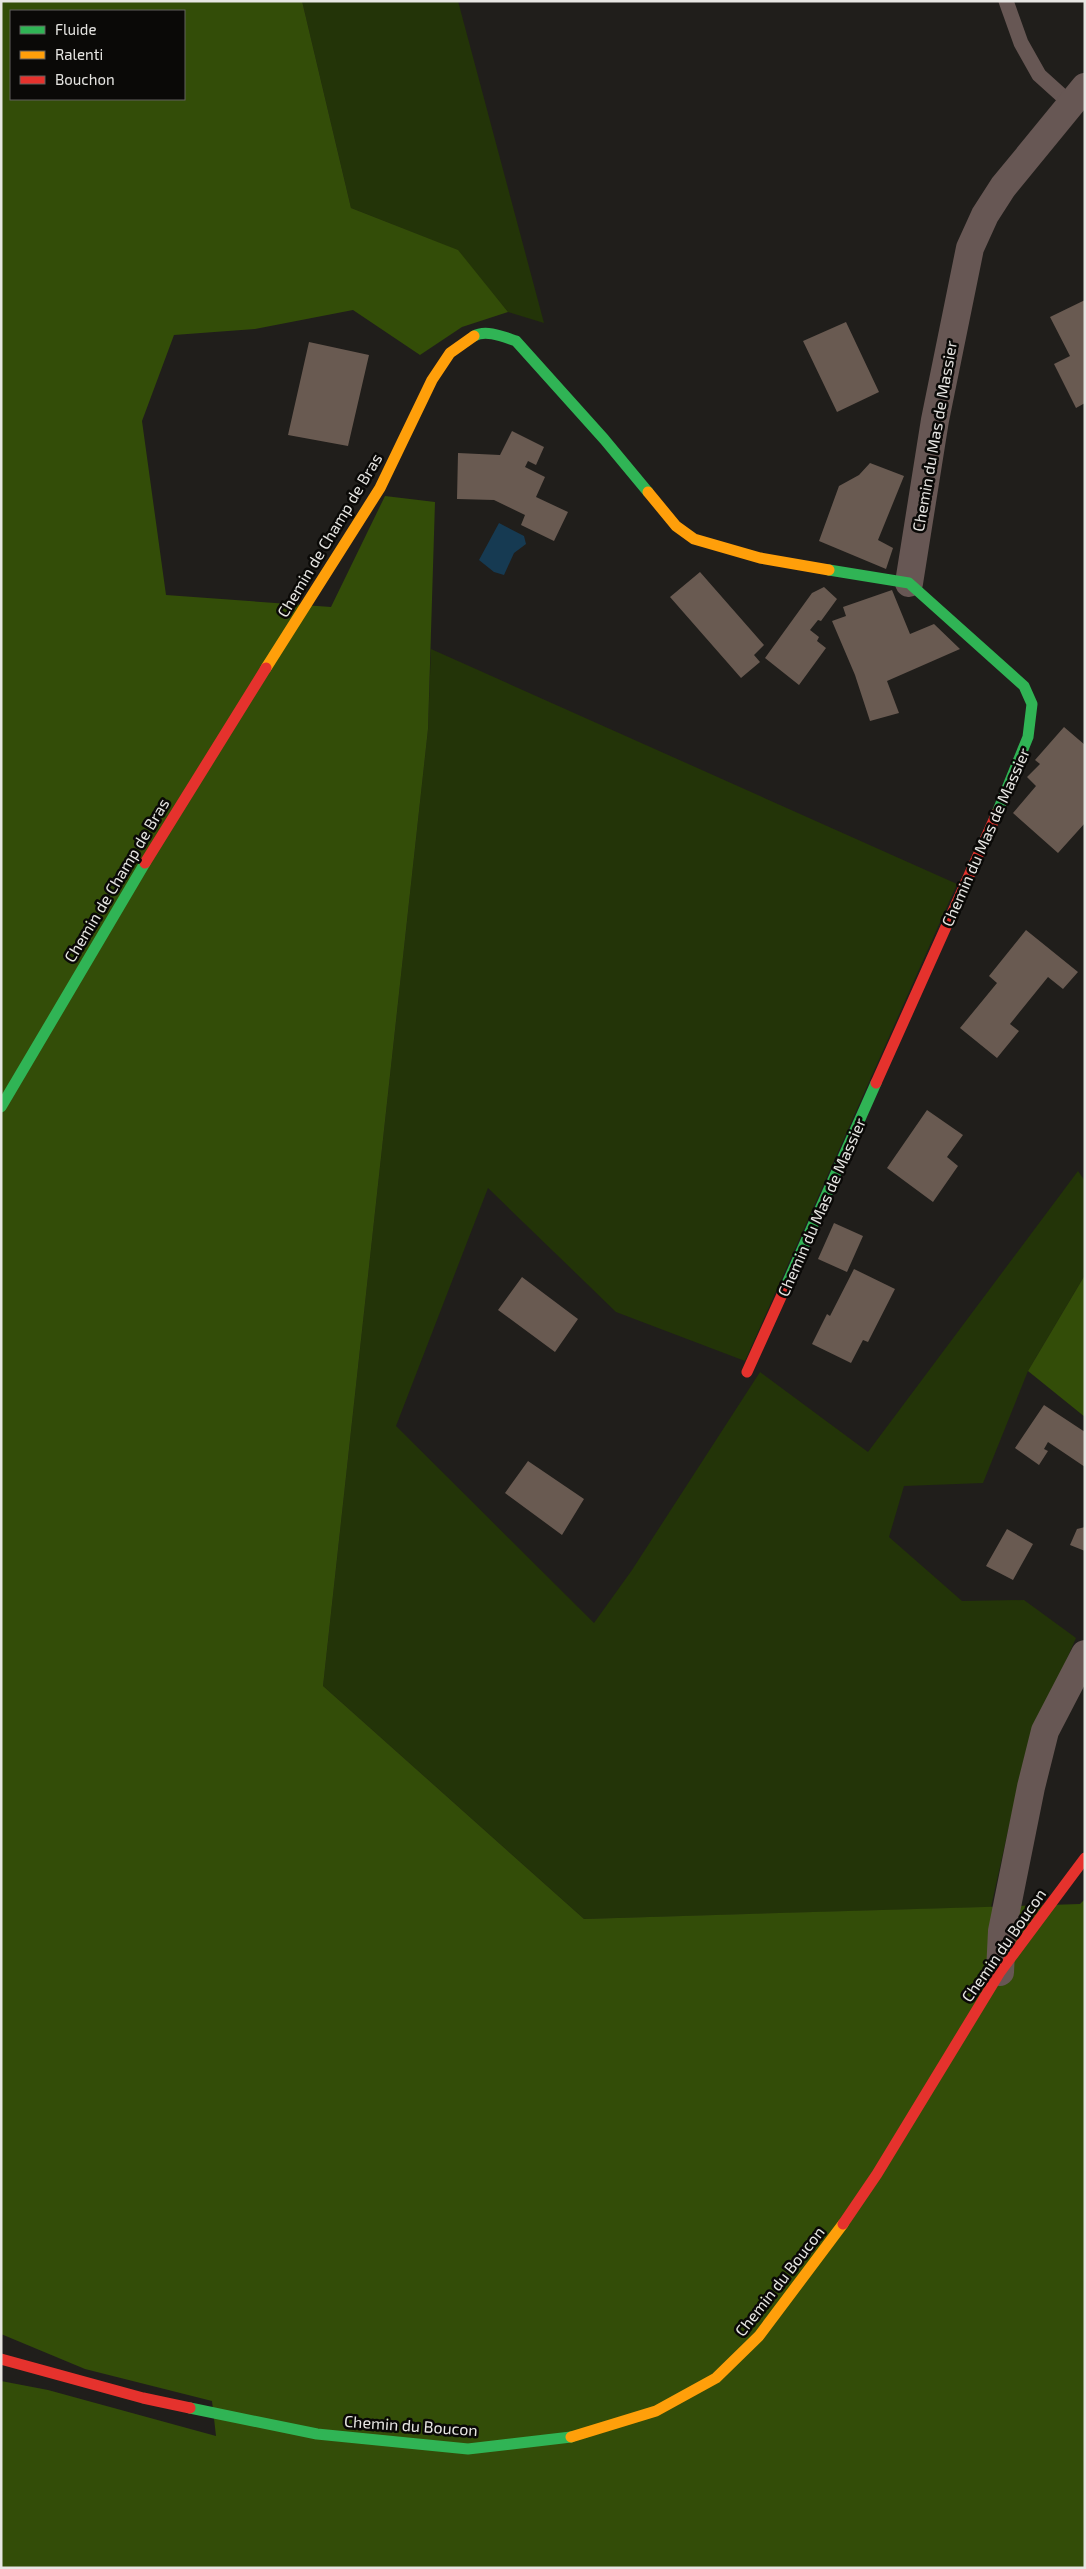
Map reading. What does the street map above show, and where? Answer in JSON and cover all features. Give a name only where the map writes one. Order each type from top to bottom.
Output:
[{"type":"street","name":"Chemin du Mas de Massier","points":[[748,1372],[1006,793],[1028,737],[1032,704],[1024,686],[909,583],[935,420],[970,248],[986,215],[1003,187],[1078,95]]},
{"type":"street","name":"Chemin de Champ de Bras","points":[[1,1107],[176,810],[380,488],[432,380],[450,353],[477,334],[496,334],[516,341],[604,439],[676,526],[694,539],[760,558],[909,583]]},
{"type":"street","points":[[1000,1972],[1006,1912],[1031,1787],[1045,1731],[1085,1654]]},
{"type":"street","name":"Chemin du Boucon","points":[[1,2359],[142,2398],[317,2434],[468,2449],[575,2436],[656,2411],[716,2378],[759,2336],[835,2236],[877,2174],[1000,1972],[1085,1858]]},
{"type":"lane","points":[[1006,1],[1021,43],[1039,74],[1078,95]]},
{"type":"green space","points":[[1,1],[302,1],[351,208],[458,250],[508,312],[462,327],[420,355],[353,310],[255,329],[174,335],[142,421],[166,595],[331,607],[385,496],[435,502],[428,729],[323,1686],[584,1919],[1080,1904],[1085,1899],[1085,2568],[1,2568],[1,2381],[48,2390],[216,2436],[212,2401],[85,2369],[1,2334]]},
{"type":"green space","points":[[302,1],[458,1],[544,323],[508,312],[457,250],[351,208]]},
{"type":"green space","points":[[431,649],[957,884],[745,1361],[616,1312],[488,1188],[396,1426],[594,1623],[632,1570],[760,1372],[868,1452],[1078,1171],[1085,1181],[1085,1275],[1028,1371],[983,1483],[904,1486],[889,1537],[962,1601],[1024,1600],[1076,1638],[1025,1755],[991,1907],[584,1919],[323,1686],[428,729]]},
{"type":"green space","points":[[1085,1275],[1085,1417],[1028,1371]]},
{"type":"water","points":[[499,523],[524,536],[526,544],[514,553],[504,575],[494,572],[479,560]]},
{"type":"building","points":[[1085,300],[1085,403],[1076,408],[1054,364],[1070,356],[1050,317]]},
{"type":"building","points":[[846,322],[879,392],[837,412],[803,341]]},
{"type":"building","points":[[309,342],[369,355],[348,446],[288,435]]},
{"type":"building","points":[[512,431],[544,447],[536,465],[528,461],[525,467],[545,477],[536,497],[568,512],[554,541],[521,525],[525,515],[494,500],[457,499],[458,453],[500,455]]},
{"type":"building","points":[[870,463],[904,476],[878,540],[893,548],[886,569],[819,541],[839,486],[859,475]]},
{"type":"building","points":[[700,572],[764,645],[754,655],[760,662],[741,678],[670,597]]},
{"type":"building","points":[[824,587],[837,599],[821,621],[818,620],[810,630],[819,637],[817,641],[826,648],[799,685],[765,658],[812,593]]},
{"type":"building","points":[[892,590],[910,634],[934,624],[960,649],[887,681],[899,713],[870,721],[855,675],[832,621],[846,616],[843,607]]},
{"type":"building","points":[[1064,727],[1085,745],[1085,823],[1058,853],[1013,813],[1036,786],[1027,777],[1040,764],[1035,760]]},
{"type":"building","points":[[1026,930],[1078,972],[1063,989],[1048,977],[1010,1024],[1019,1031],[997,1058],[960,1028],[997,983],[989,976]]},
{"type":"building","points":[[927,1110],[963,1135],[947,1157],[958,1166],[933,1202],[887,1168]]},
{"type":"building","points":[[834,1223],[863,1236],[847,1272],[818,1259]]},
{"type":"building","points":[[854,1269],[895,1289],[868,1342],[863,1340],[851,1363],[812,1344],[827,1314],[830,1316]]},
{"type":"building","points":[[522,1277],[578,1319],[555,1352],[498,1310]]},
{"type":"building","points":[[1044,1405],[1085,1432],[1085,1467],[1048,1442],[1044,1449],[1048,1451],[1039,1465],[1015,1448]]},
{"type":"building","points":[[528,1461],[584,1499],[562,1535],[505,1493]]},
{"type":"building","points":[[1085,1527],[1085,1551],[1070,1545],[1077,1529]]},
{"type":"building","points":[[1007,1529],[1033,1544],[1013,1580],[986,1566]]},
{"type":"traffic: fast","points":[[474,336],[489,333],[516,341],[604,439],[648,492]]},
{"type":"traffic: fast","points":[[829,570],[909,583],[1024,686],[1032,704],[1028,737],[997,813]]},
{"type":"traffic: fast","points":[[1,1107],[145,863]]},
{"type":"traffic: fast","points":[[785,1288],[876,1083]]},
{"type":"traffic: fast","points":[[190,2408],[317,2434],[468,2449],[571,2437]]},
{"type":"traffic: slow","points":[[266,668],[380,488],[432,380],[450,353],[474,336]]},
{"type":"traffic: slow","points":[[648,492],[676,526],[694,539],[760,558],[829,570]]},
{"type":"traffic: slow","points":[[571,2437],[656,2411],[716,2378],[759,2336],[843,2224]]},
{"type":"traffic: jam","points":[[145,863],[266,668]]},
{"type":"traffic: jam","points":[[876,1083],[997,813]]},
{"type":"traffic: jam","points":[[747,1372],[785,1288]]},
{"type":"traffic: jam","points":[[843,2224],[877,2174],[1000,1972],[1085,1858]]},
{"type":"traffic: jam","points":[[1,2359],[143,2398],[190,2408]]}]
